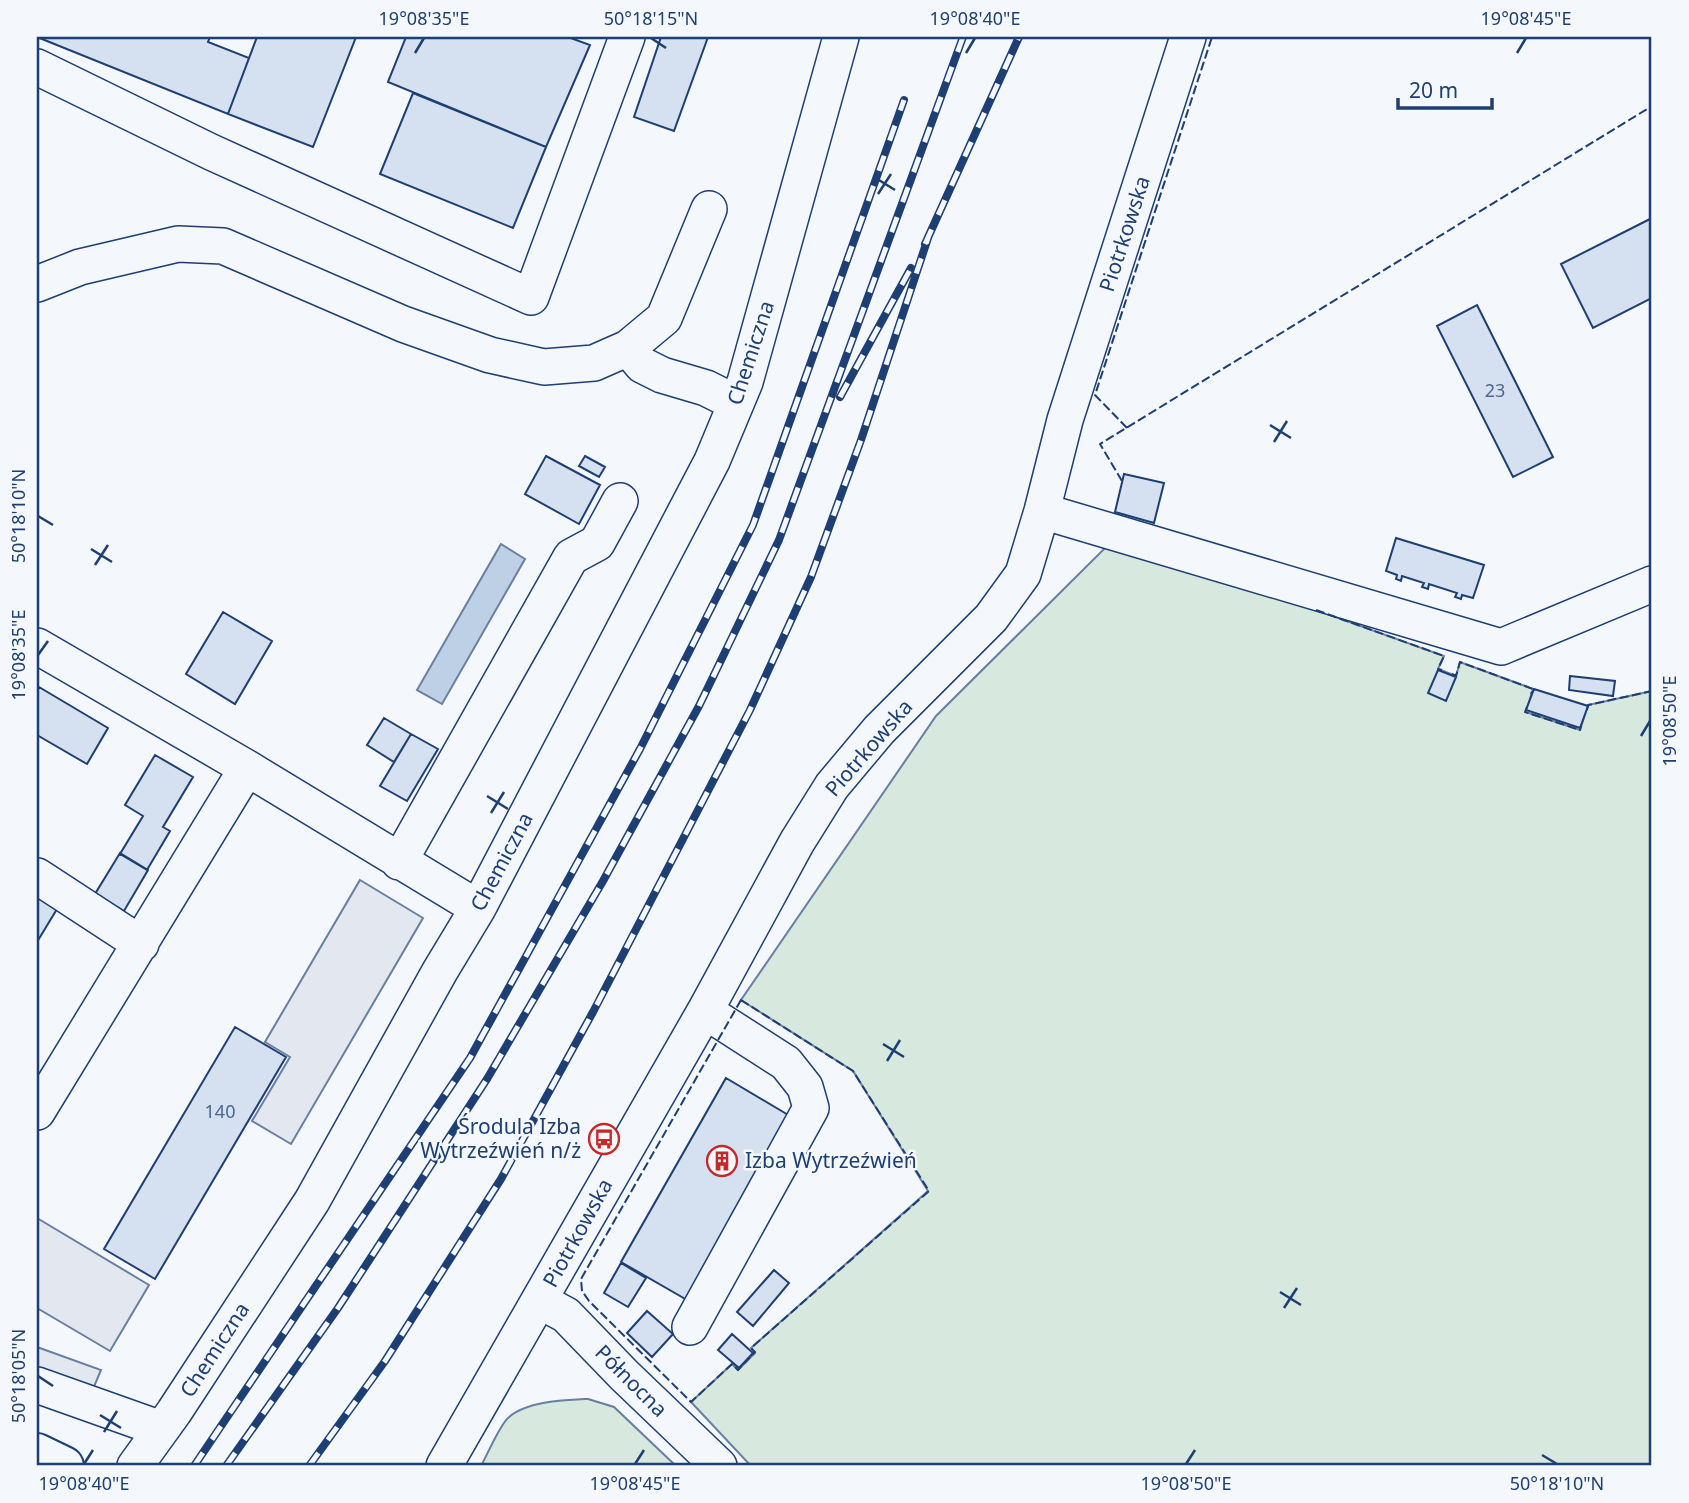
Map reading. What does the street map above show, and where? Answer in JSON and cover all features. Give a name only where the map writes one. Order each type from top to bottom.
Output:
[{"type":"main road","points":[[37,1453],[64,1466]]},
{"type":"street","points":[[37,67],[211,152],[531,297],[627,37]]},
{"type":"street","name":"Chemiczna","points":[[135,1466],[194,1383],[312,1201],[478,908],[706,473],[745,382],[841,37]]},
{"type":"street","name":"Piotrkowska","points":[[443,1466],[705,1011],[797,842],[832,786],[880,730],[991,618],[1023,574],[1065,419],[1188,37]]},
{"type":"street","points":[[37,284],[80,267],[178,244],[223,246],[403,324],[490,355],[544,367],[594,363],[628,348],[664,318],[709,209]]},
{"type":"street","points":[[628,348],[642,365],[662,375],[706,388],[736,403]]},
{"type":"street","points":[[399,862],[571,557],[597,543],[620,500]]},
{"type":"street","points":[[1042,511],[1501,647],[1652,584]]},
{"type":"street","points":[[37,646],[247,768],[478,908]]},
{"type":"street","points":[[37,1112],[247,768]]},
{"type":"street","points":[[37,876],[141,944]]},
{"type":"street","points":[[690,1327],[811,1108],[805,1087],[786,1063],[705,1011]]},
{"type":"street","name":"Północna","points":[[540,1301],[565,1315],[719,1466]]},
{"type":"street","points":[[37,1385],[161,1429]]},
{"type":"shaded area","points":[[1108,545],[1249,586],[1444,656],[1438,669],[1456,676],[1460,662],[1533,689],[1526,712],[1580,730],[1588,705],[1652,691],[1652,1466],[751,1466],[691,1402],[732,1364],[738,1370],[755,1353],[751,1348],[928,1191],[853,1071],[741,1000],[936,716]]},
{"type":"shaded area","points":[[360,880],[423,918],[291,1144],[252,1121],[290,1057],[265,1042]]},
{"type":"shaded area","points":[[37,1218],[149,1285],[110,1351],[37,1308]]},
{"type":"shaded area","points":[[37,1347],[101,1370],[93,1389],[37,1369]]},
{"type":"shaded area","points":[[588,1399],[614,1407],[676,1466],[481,1466],[501,1427],[516,1412],[546,1402]]},
{"type":"water","points":[[501,544],[525,559],[442,704],[417,690]]},
{"type":"building","points":[[37,37],[210,37],[208,42],[249,58],[228,114]]},
{"type":"building","points":[[257,37],[356,37],[313,147],[228,114]]},
{"type":"building","points":[[406,37],[568,37],[590,45],[546,147],[388,82]]},
{"type":"building","points":[[661,37],[708,37],[674,131],[634,117]]},
{"type":"building","points":[[413,93],[546,147],[513,228],[380,174]]},
{"type":"building","points":[[1652,218],[1652,298],[1593,328],[1561,264]]},
{"type":"building","points":[[1477,305],[1553,457],[1513,477],[1437,326]]},
{"type":"building","points":[[546,456],[600,485],[579,524],[525,494]]},
{"type":"building","points":[[585,456],[605,467],[599,477],[579,466]]},
{"type":"building","points":[[1124,474],[1164,483],[1154,523],[1115,512]]},
{"type":"building","points":[[1396,538],[1484,565],[1473,598],[1462,595],[1461,599],[1455,597],[1457,593],[1429,584],[1428,589],[1422,587],[1424,583],[1402,576],[1401,581],[1396,579],[1397,575],[1386,571]]},
{"type":"building","points":[[223,612],[272,641],[235,704],[186,674]]},
{"type":"building","points":[[1438,670],[1456,677],[1446,701],[1428,693]]},
{"type":"building","points":[[1570,676],[1615,681],[1613,696],[1569,690]]},
{"type":"building","points":[[39,687],[108,728],[87,764],[37,735]]},
{"type":"building","points":[[1534,689],[1588,706],[1580,728],[1526,710]]},
{"type":"building","points":[[384,718],[411,734],[394,762],[367,745]]},
{"type":"building","points":[[411,734],[438,749],[407,801],[380,786]]},
{"type":"building","points":[[155,755],[193,777],[163,827],[170,831],[147,870],[120,854],[143,816],[125,805]]},
{"type":"building","points":[[120,853],[148,870],[124,911],[95,894]]},
{"type":"building","points":[[37,896],[57,909],[37,942]]},
{"type":"building","points":[[235,1027],[286,1057],[155,1279],[104,1249]]},
{"type":"building","name":"Izba Wytrzeźwień","points":[[726,1078],[790,1116],[687,1300],[621,1262]]},
{"type":"building","points":[[621,1263],[646,1278],[628,1307],[604,1293]]},
{"type":"building","points":[[774,1270],[789,1283],[753,1326],[737,1312]]},
{"type":"building","points":[[647,1311],[673,1334],[652,1357],[627,1333]]},
{"type":"building","points":[[732,1334],[753,1353],[739,1368],[718,1350]]},
{"type":"railway","points":[[226,1466],[338,1308],[487,1079],[603,881],[699,706],[779,540],[963,37]]},
{"type":"railway","points":[[925,244],[1019,37]]},
{"type":"railway","points":[[194,1466],[470,1058],[640,749],[753,525],[904,100]]},
{"type":"railway","points":[[309,1466],[385,1361],[501,1179],[593,1012],[750,710],[811,577],[861,440],[929,235]]},
{"type":"railway","points":[[840,397],[911,268]]},
{"type":"fence","points":[[1127,428],[1095,395],[1212,37]]},
{"type":"fence","points":[[1122,481],[1100,444],[1652,106]]},
{"type":"fence","points":[[1316,610],[1444,656],[1438,669],[1442,670]]},
{"type":"fence","points":[[1452,674],[1456,676],[1460,662],[1533,689],[1531,694]]},
{"type":"fence","points":[[1587,710],[1588,705],[1652,691]]},
{"type":"fence","points":[[1527,707],[1525,712],[1580,730],[1581,726]]},
{"type":"fence","points":[[741,1000],[853,1071],[929,1191],[751,1348],[755,1352],[738,1370],[732,1364],[691,1402],[589,1301],[582,1291],[581,1279],[741,1000]]},
{"type":"place","name":"Środula Izba Wytrzeźwień n/ż","points":[[604,1139]]},
{"type":"place","name":"Izba Wytrzeźwień","points":[[722,1161]]}]
